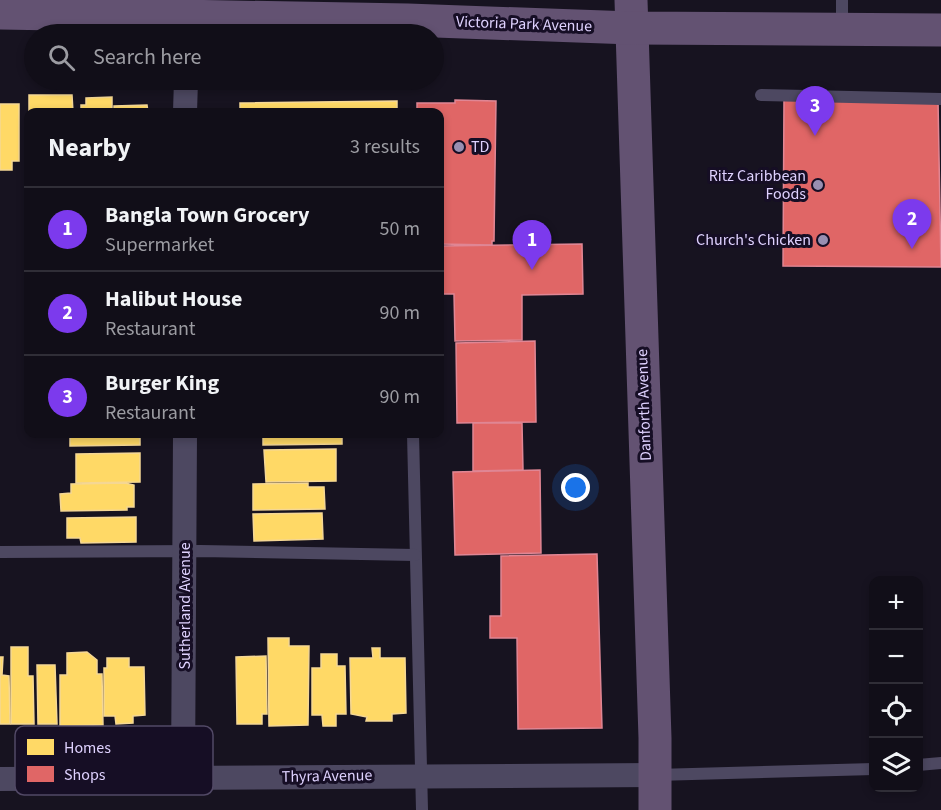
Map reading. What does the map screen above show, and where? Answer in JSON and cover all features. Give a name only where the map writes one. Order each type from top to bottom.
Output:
[{"type":"main road","name":"Victoria Park Avenue","points":[[8,8],[166,24]]},
{"type":"main road","name":"Danforth Avenue","points":[[631,14],[655,810]]},
{"type":"main road","name":"Victoria Park Avenue","points":[[226,24],[408,15],[842,15],[941,30]]},
{"type":"street","points":[[186,90],[186,108]]},
{"type":"street","name":"Sutherland Avenue","points":[[183,726],[185,438]]},
{"type":"street","name":"Thyra Avenue","points":[[213,778],[655,775]]},
{"type":"street","name":"Thyra Avenue","points":[[0,779],[15,779]]},
{"type":"lane","points":[[760,95],[941,99]]},
{"type":"lane","points":[[412,438],[422,810]]},
{"type":"lane","points":[[0,552],[185,551],[415,555]]},
{"type":"lane","points":[[923,765],[941,763]]},
{"type":"lane","points":[[655,775],[869,769]]},
{"type":"building: Homes","points":[[29,95],[72,95],[73,108],[29,108]]},
{"type":"building: Homes","points":[[112,97],[112,108],[81,108],[81,105],[86,105],[86,98]]},
{"type":"building: Homes","points":[[397,101],[397,108],[240,108],[240,103]]},
{"type":"building: Homes","points":[[0,104],[19,104],[19,161],[12,161],[12,170],[0,170]]},
{"type":"building: Homes","points":[[147,105],[147,108],[114,108],[114,106]]},
{"type":"building: Homes","points":[[70,438],[140,438],[140,445],[70,446]]},
{"type":"building: Homes","points":[[263,438],[342,438],[342,444],[263,445]]},
{"type":"building: Homes","points":[[336,449],[336,481],[266,482],[264,450]]},
{"type":"building: Homes","points":[[140,453],[140,482],[76,483],[76,454]]},
{"type":"building: Homes","points":[[125,483],[134,485],[134,507],[127,507],[127,510],[61,511],[60,494],[71,493],[71,484]]},
{"type":"building: Homes","points":[[308,483],[308,487],[324,487],[325,509],[253,510],[253,484]]},
{"type":"building: Homes","points":[[322,513],[323,539],[254,541],[253,514]]},
{"type":"building: Homes","points":[[136,517],[136,542],[81,543],[80,538],[67,538],[67,518]]},
{"type":"building: Homes","points":[[268,638],[289,638],[289,646],[309,646],[308,725],[269,726]]},
{"type":"building: Homes","points":[[11,647],[28,647],[28,676],[33,676],[34,724],[11,724]]},
{"type":"building: Homes","points":[[372,648],[380,648],[380,658],[405,658],[406,713],[392,714],[392,721],[366,721],[367,717],[351,714],[350,658],[373,658]]},
{"type":"building: Homes","points":[[87,652],[97,660],[97,674],[102,674],[103,725],[60,726],[60,675],[67,675],[67,653]]},
{"type":"building: Homes","points":[[321,654],[337,654],[337,666],[345,666],[346,714],[336,714],[336,726],[323,726],[322,715],[312,715],[312,668],[321,668]]},
{"type":"building: Homes","points":[[266,656],[267,714],[262,714],[262,724],[237,724],[236,657]]},
{"type":"building: Homes","points":[[0,657],[3,657],[2,675],[9,676],[10,724],[0,724]]},
{"type":"building: Homes","points":[[107,658],[129,658],[129,667],[144,667],[145,715],[133,716],[133,723],[116,724],[115,716],[104,716],[104,668],[107,668]]},
{"type":"building: Homes","points":[[37,665],[55,665],[57,724],[38,724]]},
{"type":"building: Shops","points":[[784,99],[938,100],[941,267],[783,266]]},
{"type":"building: Shops","points":[[455,100],[496,101],[494,241],[492,245],[444,244],[444,108],[417,108],[417,103],[455,103]]},
{"type":"building: Shops","points":[[582,244],[583,294],[522,295],[522,340],[455,341],[454,294],[444,294],[444,246]]},
{"type":"building: Shops","points":[[535,341],[536,422],[457,423],[456,343]]},
{"type":"building: Shops","points":[[473,423],[522,423],[523,470],[473,471]]},
{"type":"building: Shops","points":[[540,470],[541,553],[455,555],[453,472]]},
{"type":"building: Shops","points":[[597,554],[602,728],[518,729],[517,638],[490,638],[490,616],[501,616],[501,556]]},
{"type":"place","name":"Burger King","points":[[815,136]]},
{"type":"place","name":"TD","points":[[459,147]]},
{"type":"place","name":"Ritz Caribbean Foods","points":[[818,185]]},
{"type":"place","name":"Church's Chicken","points":[[823,240]]},
{"type":"place","name":"Halibut House","points":[[912,249]]},
{"type":"place","name":"Bangla Town Grocery","points":[[532,270]]}]
